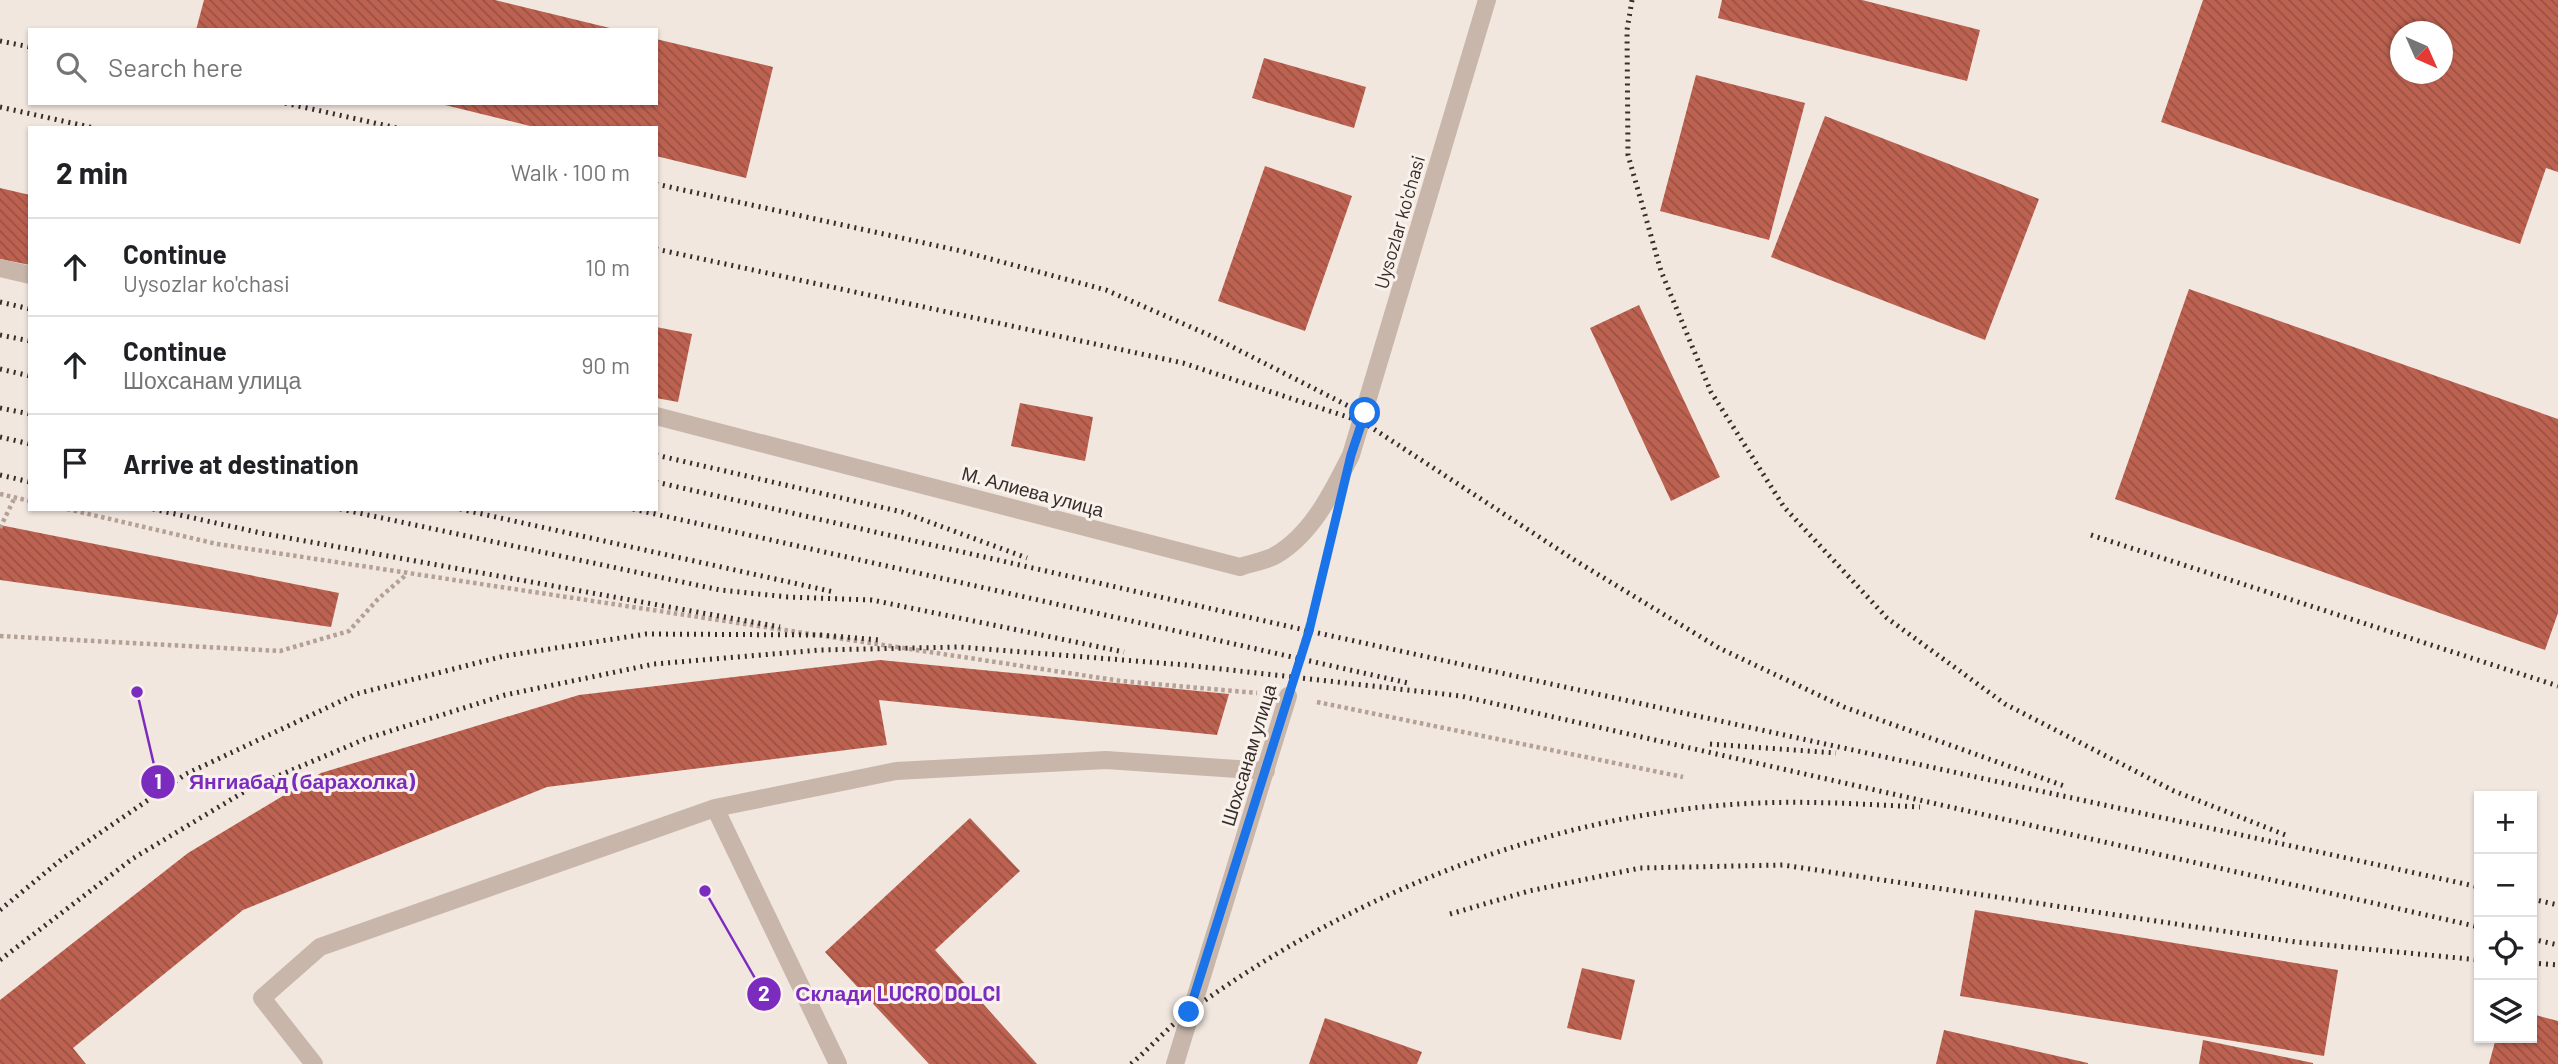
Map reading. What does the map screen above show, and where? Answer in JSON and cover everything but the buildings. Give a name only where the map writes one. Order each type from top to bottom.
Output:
[{"type":"street","name":"Uysozlar ko'chasi","points":[[1351,455],[1487,0]]},
{"type":"street","points":[[0,268],[28,275]]},
{"type":"street","name":"М. Алиева улица","points":[[658,417],[1240,567],[1276,556],[1303,532],[1330,498],[1351,455]]},
{"type":"street","name":"Шохсанам улица","points":[[1175,1064],[1288,696]]},
{"type":"street","points":[[314,1064],[262,998],[320,947],[715,808],[896,771],[1106,760],[1266,771]]},
{"type":"street","points":[[715,808],[838,1064]]},
{"type":"path","points":[[0,494],[28,500]]},
{"type":"path","points":[[0,528],[15,497]]},
{"type":"path","points":[[76,511],[217,544],[1121,681],[1288,696],[1683,777]]},
{"type":"path","name":"Шохсанам улица","points":[[1288,696],[1309,631],[1328,550]]},
{"type":"path","points":[[0,636],[280,651],[349,631],[378,599],[408,573]]},
{"type":"railway","points":[[1632,0],[1627,30],[1628,155],[1661,271],[1711,392],[1784,507],[1887,618],[2005,704],[2174,791],[2288,836]]},
{"type":"railway","points":[[0,41],[28,47]]},
{"type":"railway","points":[[294,105],[388,126]]},
{"type":"railway","points":[[0,107],[85,126]]},
{"type":"railway","points":[[658,184],[961,251],[1106,290],[1209,335],[1370,417]]},
{"type":"railway","points":[[658,249],[1183,363],[1363,422],[1576,561],[1719,648],[1844,707],[2067,787]]},
{"type":"railway","points":[[0,302],[28,309]]},
{"type":"railway","points":[[0,335],[28,341]]},
{"type":"railway","points":[[0,369],[28,376]]},
{"type":"railway","points":[[0,408],[28,414]]},
{"type":"railway","points":[[0,437],[28,444]]},
{"type":"railway","points":[[658,455],[902,512],[1027,558]]},
{"type":"railway","points":[[0,475],[28,482]]},
{"type":"railway","points":[[658,482],[1309,631],[2474,886]]},
{"type":"railway","points":[[162,511],[261,533],[780,627]]},
{"type":"railway","points":[[349,511],[720,590],[788,597],[872,600],[1124,652]]},
{"type":"railway","points":[[469,511],[834,592]]},
{"type":"railway","points":[[642,511],[1408,683]]},
{"type":"railway","points":[[2091,535],[2558,686]]},
{"type":"railway","points":[[0,910],[62,859],[186,774],[356,694],[504,656],[646,634],[821,635],[880,640]]},
{"type":"railway","points":[[0,960],[132,859],[252,787],[365,739],[505,695],[654,664],[820,650],[960,647],[1186,665],[1461,696],[2474,926]]},
{"type":"railway","points":[[1710,744],[1836,753]]},
{"type":"railway","points":[[1131,1064],[1190,1011],[1315,932],[1382,898],[1521,844],[1593,825],[1666,812],[1739,804],[1807,802],[1920,807]]},
{"type":"railway","points":[[1450,914],[1529,891],[1640,868],[1783,865],[2296,942],[2474,960]]},
{"type":"railway","points":[[2537,900],[2558,905]]},
{"type":"railway","points":[[2537,940],[2558,945]]},
{"type":"railway","points":[[2537,963],[2558,965]]},
{"type":"place","name":"Янгиабад (барахолка)","points":[[137,692]]},
{"type":"place","name":"Склади LUCRO DOLCI","points":[[705,891]]},
{"type":"route","points":[[1189,1012],[1309,631],[1351,455],[1365,413]]}]
